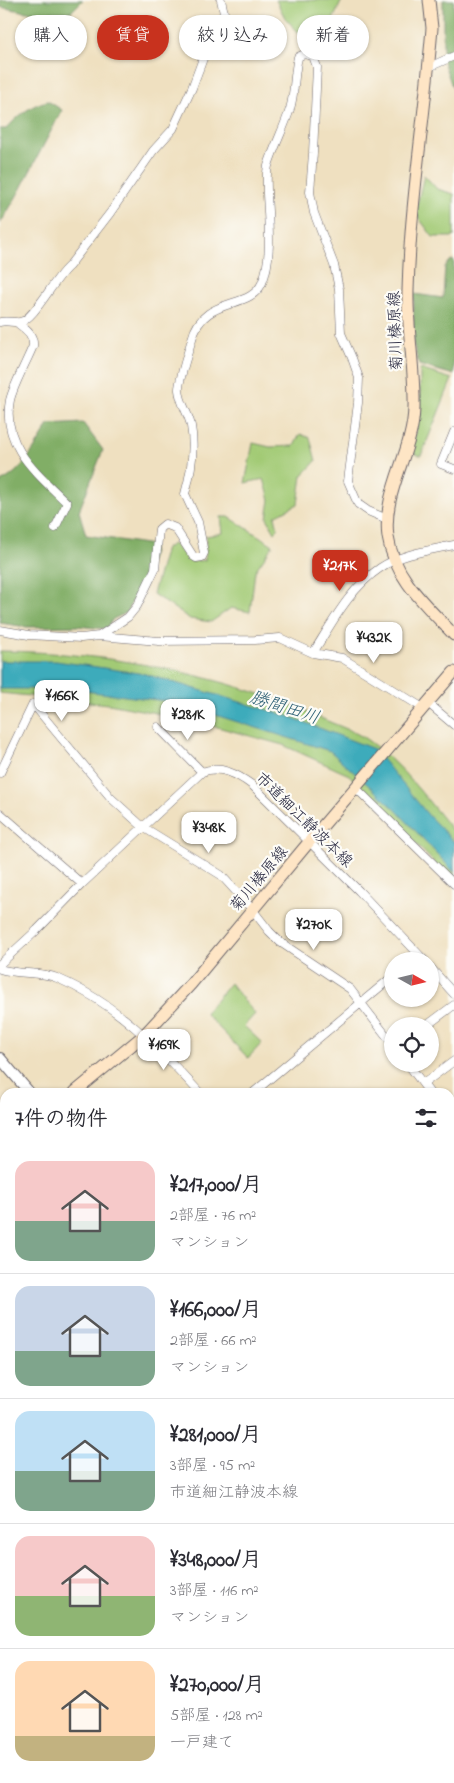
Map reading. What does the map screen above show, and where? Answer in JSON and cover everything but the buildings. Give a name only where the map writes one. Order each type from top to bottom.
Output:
[{"type":"main road","name":"菊川榛原線","points":[[429,0],[432,28],[412,217],[408,293],[414,408],[412,429],[390,499],[387,519],[388,537],[394,561],[405,581],[454,635]]},
{"type":"main road","name":"菊川榛原線","points":[[80,1088],[144,1035],[191,984],[252,909],[454,672]]},
{"type":"street","points":[[0,322],[4,320],[20,322],[32,315],[61,272],[69,266],[110,213],[153,151],[173,129],[192,88],[208,45],[218,29],[224,13],[221,0]]},
{"type":"street","points":[[99,636],[128,617],[137,606],[155,569],[159,529],[165,524],[174,528],[193,556],[196,558],[202,557],[204,553],[198,522],[185,494],[190,475],[192,441],[191,426],[179,390],[181,379],[192,336],[201,320],[211,311],[226,304],[243,300],[254,294],[262,285],[266,270],[268,247],[268,166],[291,107],[298,57],[304,54],[312,56],[316,67],[310,192],[314,213],[334,265],[339,289],[340,333],[359,378],[358,404],[348,481],[358,504],[368,511],[387,519]]},
{"type":"street","points":[[429,67],[454,56]]},
{"type":"street","points":[[16,322],[30,333],[34,339],[33,346],[10,398],[9,426],[13,440],[21,454],[67,504],[55,528]]},
{"type":"street","points":[[454,432],[441,464],[454,468]]},
{"type":"street","points":[[313,653],[339,612],[358,587],[381,567],[418,552],[454,545]]},
{"type":"street","points":[[0,630],[29,636],[99,636],[159,641],[280,638],[313,653],[342,658],[426,705],[454,725]]},
{"type":"street","points":[[0,773],[33,704],[111,798],[142,827],[221,875],[280,942],[350,989],[384,1032]]},
{"type":"street","points":[[0,964],[202,772],[158,727]]},
{"type":"street","name":"市道細江静波本線","points":[[202,772],[215,769],[233,773],[258,790],[416,952]]},
{"type":"street","points":[[356,788],[454,884]]},
{"type":"street","points":[[0,812],[82,884]]},
{"type":"street","points":[[0,969],[10,973],[55,977],[101,1001],[130,1022],[196,1088]]},
{"type":"street","points":[[439,977],[454,994]]},
{"type":"street","points":[[259,1088],[384,984]]},
{"type":"street","points":[[438,1017],[454,1005]]},
{"type":"street","points":[[0,1058],[26,1088]]},
{"type":"street","points":[[423,1084],[454,1061]]},
{"type":"street","points":[[414,1072],[426,1088]]},
{"type":"green space","points":[[0,0],[83,0],[71,12],[27,12],[0,7]]},
{"type":"green space","points":[[276,0],[342,0],[335,15],[297,15],[297,31],[287,20],[287,15],[284,15]]},
{"type":"green space","points":[[443,0],[454,0],[453,89],[443,61]]},
{"type":"green space","points":[[48,101],[62,110],[0,224],[0,129],[6,129],[30,108]]},
{"type":"green space","points":[[424,175],[437,189],[454,194],[454,237],[433,237],[415,213]]},
{"type":"green space","points":[[451,260],[454,261],[454,375],[419,365],[413,343],[414,294],[443,298],[445,267]]},
{"type":"green space","points":[[420,369],[452,379],[421,456],[411,452],[420,414]]},
{"type":"green space","points":[[83,423],[103,450],[79,511],[86,535],[153,545],[153,552],[142,584],[126,613],[113,619],[106,629],[77,626],[27,627],[0,623],[0,482],[16,472],[34,449],[49,425]]},
{"type":"green space","points":[[300,434],[310,438],[316,461],[302,476],[298,504],[275,516],[278,529],[275,532],[267,518],[270,500],[264,479],[245,483],[253,443],[270,447],[294,446]]},
{"type":"green space","points":[[221,517],[229,517],[273,545],[255,571],[250,612],[231,608],[211,622],[190,619],[153,594],[166,548],[173,544],[192,562],[205,560],[206,536],[223,533]]},
{"type":"green space","points":[[0,651],[82,656],[164,668],[245,689],[355,733],[366,739],[391,759],[454,832],[454,883],[349,775],[283,745],[188,719],[109,704],[0,693]]},
{"type":"green space","points":[[230,983],[255,1014],[244,1026],[262,1043],[248,1058],[205,1013]]},
{"type":"water","points":[[0,661],[56,661],[145,674],[288,716],[374,749],[429,816],[454,842],[454,872],[395,809],[330,751],[174,702],[68,689],[0,689]]},
{"type":"water label","name":"勝間田川","points":[[285,707]]}]
